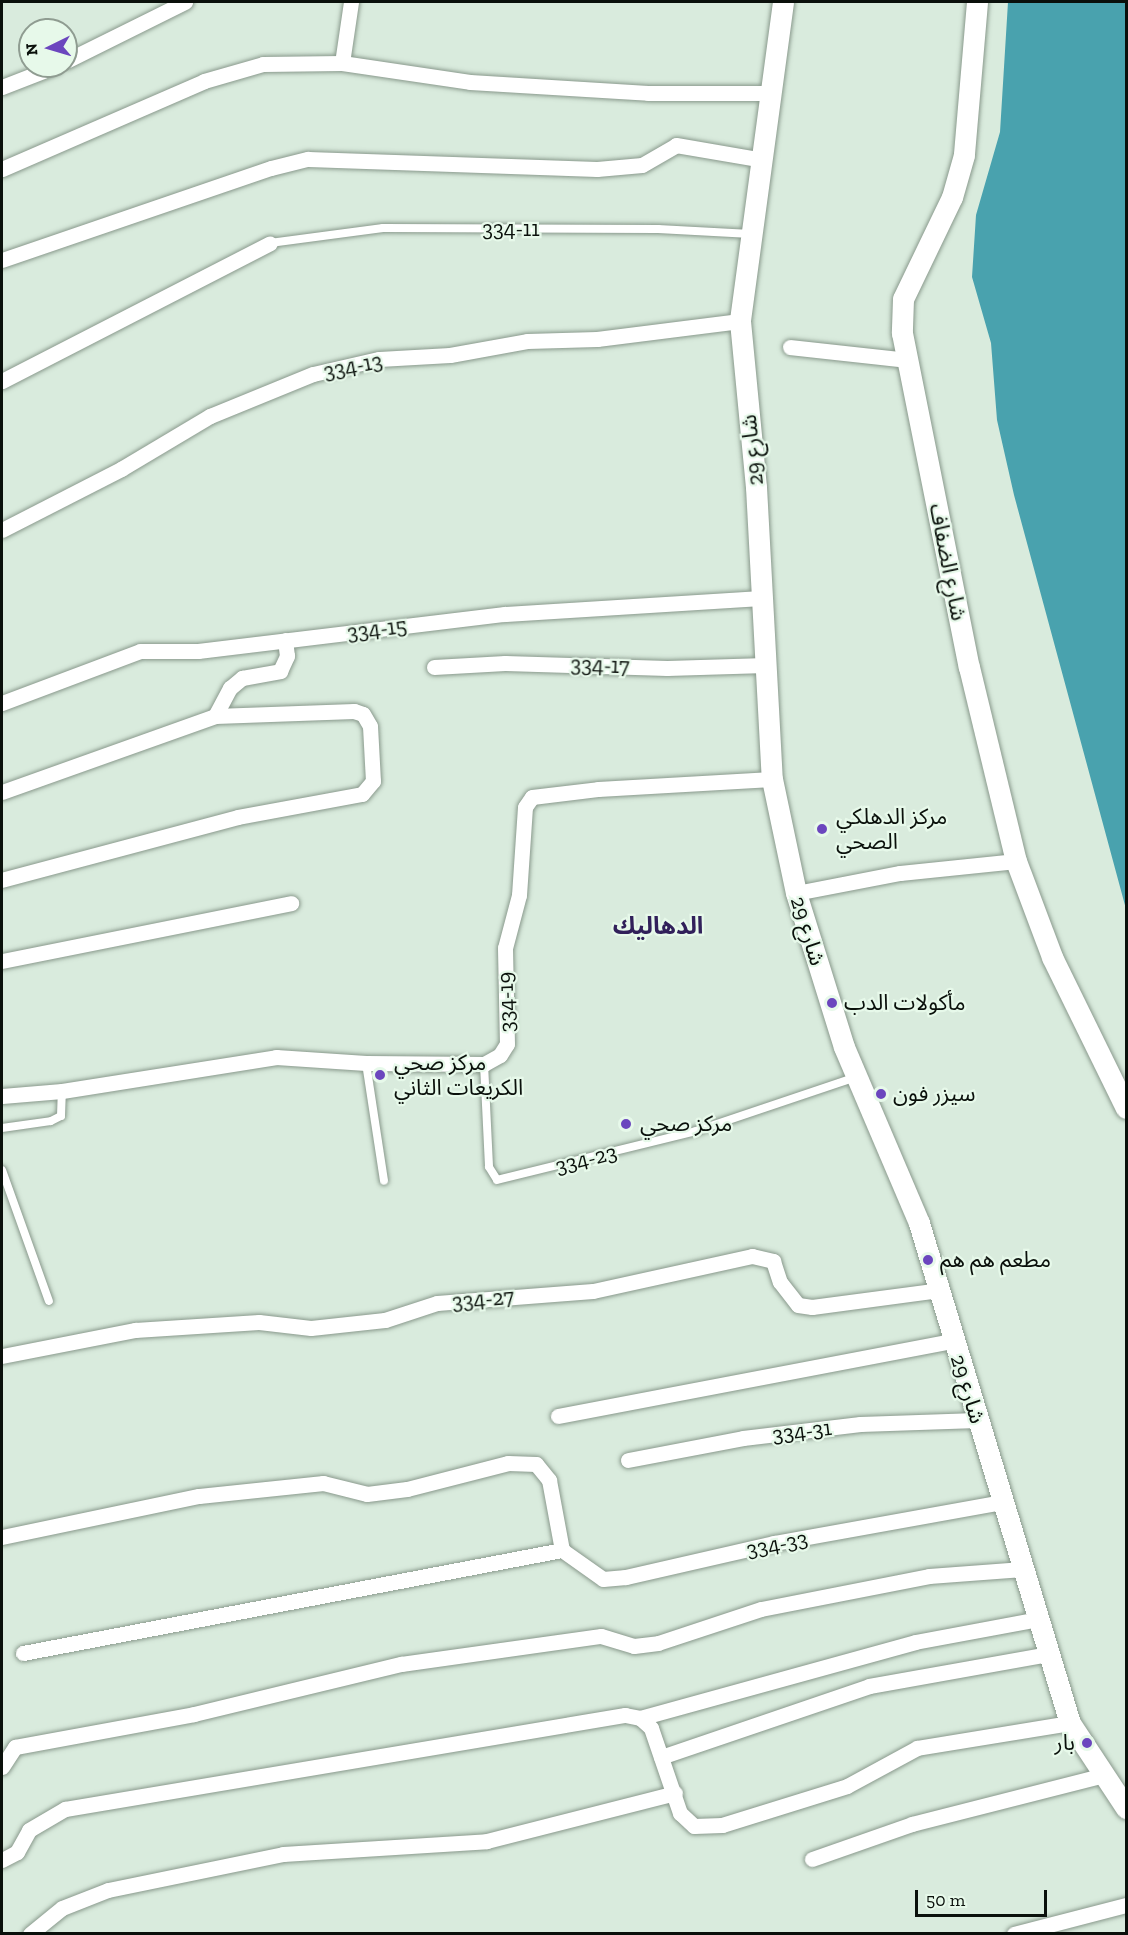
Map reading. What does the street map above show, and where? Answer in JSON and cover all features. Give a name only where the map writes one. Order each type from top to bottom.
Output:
[{"type":"street","points":[[78,55],[185,2]]},
{"type":"street","points":[[342,63],[351,2]]},
{"type":"street","name":"شارع 29","points":[[783,2],[740,321],[762,598],[772,779],[796,893],[856,1077],[919,1223],[1070,1723],[1126,1808]]},
{"type":"street","name":"شارع الضفاف","points":[[977,2],[964,156],[952,196],[903,299],[901,320],[907,360],[973,686],[1016,861],[1052,957],[1126,1108]]},
{"type":"street","points":[[2,169],[204,81],[263,64],[342,63],[470,82],[648,93],[770,93]]},
{"type":"street","points":[[2,87],[25,78]]},
{"type":"street","points":[[2,260],[271,168],[308,159],[597,169],[642,165],[676,145],[763,160]]},
{"type":"street","points":[[2,381],[270,243]]},
{"type":"street","name":"334-13","points":[[2,530],[121,469],[210,416],[313,374],[379,359],[450,356],[527,341],[597,339],[740,321]]},
{"type":"street","points":[[790,347],[907,360]]},
{"type":"street","name":"334-15","points":[[2,704],[140,651],[198,651],[505,614],[762,598]]},
{"type":"street","points":[[215,716],[230,688],[242,678],[280,671],[287,656],[285,640]]},
{"type":"street","name":"334-17","points":[[434,667],[505,663],[667,668],[766,665]]},
{"type":"street","points":[[2,792],[215,716],[363,714],[370,726],[371,788],[362,794],[238,817],[2,880]]},
{"type":"street","name":"334-19","points":[[2,1096],[62,1091],[276,1057],[366,1063],[484,1064],[500,1055],[507,1044],[505,948],[519,895],[525,807],[532,797],[543,793],[772,779]]},
{"type":"street","points":[[796,893],[900,873],[1016,861]]},
{"type":"street","points":[[2,961],[291,903]]},
{"type":"street","name":"334-27","points":[[2,1356],[135,1330],[259,1322],[311,1328],[385,1320],[437,1303],[592,1291],[752,1256],[773,1261],[780,1282],[798,1305],[812,1307],[939,1290]]},
{"type":"street","points":[[558,1416],[953,1341]]},
{"type":"street","name":"334-31","points":[[628,1460],[743,1438],[860,1424],[977,1420]]},
{"type":"street","points":[[2,1537],[199,1496],[323,1483],[367,1494],[407,1489],[508,1463],[536,1464],[549,1480],[562,1550],[23,1653]]},
{"type":"street","name":"334-33","points":[[562,1550],[603,1579],[626,1577],[774,1543],[1002,1502]]},
{"type":"street","points":[[2,1767],[15,1747],[194,1714],[401,1664],[601,1636],[634,1646],[658,1643],[761,1609],[929,1576],[1023,1569]]},
{"type":"street","points":[[2,1860],[17,1852],[29,1830],[65,1809],[625,1715],[640,1718],[915,1642],[1038,1619]]},
{"type":"street","points":[[661,1757],[869,1686],[1049,1654]]},
{"type":"street","points":[[640,1718],[651,1728],[680,1813],[694,1826],[722,1825],[847,1786],[917,1748],[1070,1723]]},
{"type":"street","points":[[812,1859],[912,1824],[1104,1775]]},
{"type":"street","points":[[30,1934],[62,1908],[108,1890],[283,1854],[488,1841],[675,1793]]},
{"type":"street","points":[[1014,1934],[1126,1905]]},
{"type":"lane","name":"334-11","points":[[270,243],[383,228],[658,229],[752,234]]},
{"type":"lane","points":[[366,1063],[384,1181]]},
{"type":"lane","name":"334-23","points":[[484,1064],[489,1167],[497,1180],[696,1131],[856,1077]]},
{"type":"lane","points":[[2,1128],[61,1116],[62,1091]]},
{"type":"lane","points":[[2,1170],[49,1301]]},
{"type":"water","points":[[1008,2],[1126,2],[1126,909],[1014,495],[997,420],[991,343],[972,277],[976,215],[1000,132]]},
{"type":"place","name":"مركز الدهلكي الصحي","points":[[822,829]]},
{"type":"place","name":"مأكولات الدب","points":[[832,1003]]},
{"type":"place","name":"مركز صحي الكريعات الثاني","points":[[380,1075]]},
{"type":"place","name":"سيزر فون","points":[[881,1094]]},
{"type":"place","name":"مركز صحي","points":[[626,1124]]},
{"type":"place","name":"مطعم هم هم","points":[[928,1260]]},
{"type":"place","name":"بار","points":[[1087,1743]]},
{"type":"district","name":"الدهاليك","points":[[658,926]]}]
